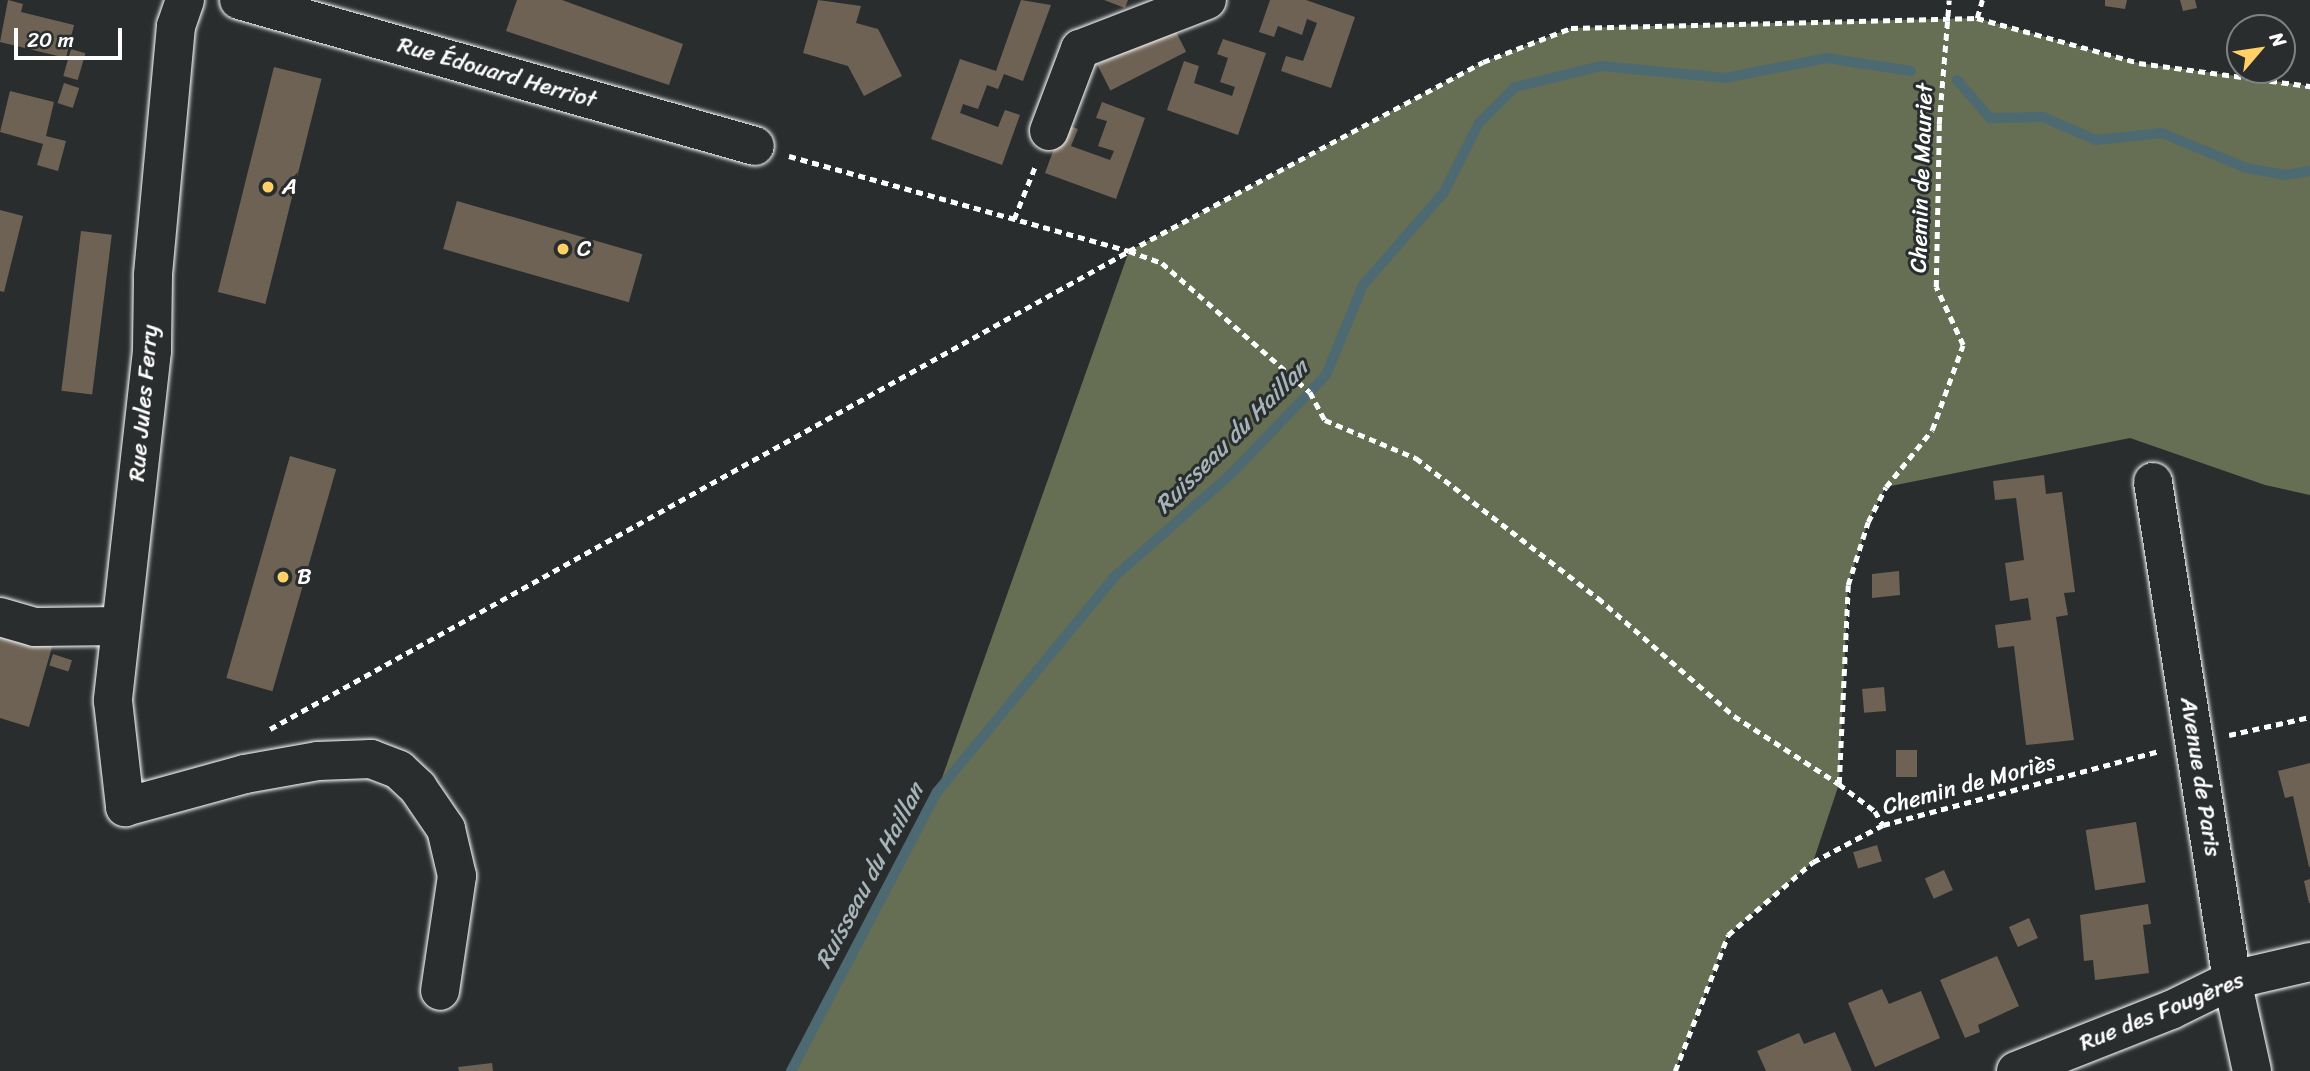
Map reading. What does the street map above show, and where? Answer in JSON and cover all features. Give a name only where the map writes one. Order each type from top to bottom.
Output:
[{"type":"street","name":"Rue Jules Ferry","points":[[185,0],[175,40],[152,275],[152,351],[113,701],[125,807],[245,774],[318,761],[371,759],[399,770],[418,788],[446,829],[457,876],[440,991]]},
{"type":"street","name":"Rue Édouard Herriot","points":[[239,0],[755,146]]},
{"type":"street","points":[[1049,131],[1080,49],[1207,0]]},
{"type":"street","name":"Avenue de Paris","points":[[2152,482],[2232,980],[2252,1071]]},
{"type":"street","points":[[0,617],[35,627],[121,626]]},
{"type":"street","name":"Rue des Fougères","points":[[2016,1071],[2171,1010],[2232,980],[2310,962]]},
{"type":"path","name":"Chemin de Mauriet","points":[[1839,784],[1848,585],[1868,522],[1886,487],[1932,430],[1963,345],[1936,287],[1945,17],[1949,0]]},
{"type":"path","points":[[1977,18],[1982,0]]},
{"type":"path","points":[[259,735],[1129,251],[1483,62],[1571,28],[1977,18],[2138,63],[2310,86]]},
{"type":"path","points":[[1014,219],[1049,131]]},
{"type":"path","points":[[755,146],[1129,251],[1162,263],[1310,392],[1325,420],[1416,458],[1598,598],[1734,716],[1839,784],[1875,811],[1883,825]]},
{"type":"path","name":"Chemin de Moriès","points":[[1675,1071],[1728,935],[1813,862],[1883,825],[2195,742],[2310,717]]},
{"type":"green space","points":[[1977,18],[2139,63],[2226,75],[2226,84],[2310,86],[2310,495],[2265,485],[2130,438],[1886,487],[1868,522],[1848,585],[1839,784],[1813,862],[1728,935],[1675,1071],[791,1071],[937,792],[1129,251],[1483,62],[1571,28]]},
{"type":"building","points":[[8,0],[23,4],[21,12],[74,25],[66,58],[0,42]]},
{"type":"building","points":[[517,0],[562,0],[683,44],[669,85],[506,31]]},
{"type":"building","points":[[818,0],[861,6],[856,23],[878,29],[902,76],[864,96],[848,66],[803,53]]},
{"type":"building","points":[[1021,0],[1051,5],[1023,81],[1004,74],[998,89],[987,85],[978,109],[963,104],[960,113],[998,127],[1005,110],[1020,115],[1002,165],[931,139],[960,59],[996,71]]},
{"type":"building","points":[[1104,0],[1128,0],[1125,8]]},
{"type":"building","points":[[1270,0],[1306,0],[1355,17],[1331,88],[1281,71],[1286,56],[1303,61],[1317,23],[1307,19],[1302,35],[1278,26],[1274,37],[1259,32]]},
{"type":"building","points":[[2105,0],[2127,0],[2125,9],[2105,6]]},
{"type":"building","points":[[2180,0],[2195,0],[2197,8],[2183,11]]},
{"type":"building","points":[[1173,26],[1186,52],[1110,90],[1097,65]]},
{"type":"building","points":[[1223,39],[1266,53],[1238,135],[1167,110],[1184,61],[1199,66],[1194,83],[1232,96],[1235,87],[1220,82],[1228,58],[1217,54]]},
{"type":"building","points":[[71,49],[85,53],[78,80],[63,76]]},
{"type":"building","points":[[274,67],[322,79],[265,304],[218,292]]},
{"type":"building","points":[[64,83],[79,88],[73,108],[58,103]]},
{"type":"building","points":[[10,91],[54,102],[46,136],[66,141],[58,171],[37,165],[43,144],[0,132]]},
{"type":"building","points":[[1102,102],[1145,118],[1116,199],[1045,173],[1063,124],[1078,129],[1071,146],[1110,160],[1114,151],[1098,146],[1107,121],[1096,118]]},
{"type":"building","name":"C","points":[[457,201],[643,254],[629,302],[443,249]]},
{"type":"building","points":[[0,210],[23,216],[4,292],[0,291]]},
{"type":"building","points":[[81,231],[112,235],[92,395],[61,391]]},
{"type":"building","points":[[290,456],[336,469],[272,691],[226,678]]},
{"type":"building","points":[[2044,475],[2046,494],[2062,492],[2075,592],[2064,593],[2068,615],[2056,617],[2074,740],[2026,745],[2014,646],[1998,648],[1995,625],[2031,620],[2028,598],[2010,601],[2005,563],[2024,560],[2016,498],[1995,500],[1993,481]]},
{"type":"building","points":[[1899,571],[1900,595],[1872,598],[1872,574]]},
{"type":"building","points":[[0,631],[52,647],[29,727],[0,718]]},
{"type":"building","points":[[53,654],[72,660],[68,672],[49,665]]},
{"type":"building","points":[[1884,687],[1886,711],[1864,713],[1862,689]]},
{"type":"building","points":[[1896,750],[1917,750],[1917,777],[1896,777]]},
{"type":"building","points":[[2310,763],[2309,867],[2293,796],[2285,798],[2278,771]]},
{"type":"building","points":[[2136,822],[2146,882],[2095,890],[2086,830]]},
{"type":"building","points":[[1877,845],[1882,861],[1858,869],[1853,852]]},
{"type":"building","points":[[1944,870],[1953,890],[1934,899],[1925,879]]},
{"type":"building","points":[[2310,879],[2310,903],[2309,903],[2304,881]]},
{"type":"building","points":[[2148,904],[2151,924],[2143,925],[2149,973],[2095,980],[2093,960],[2084,961],[2080,915]]},
{"type":"building","points":[[2029,918],[2038,938],[2018,947],[2009,927]]},
{"type":"building","points":[[1997,956],[2019,1006],[1978,1025],[1980,1032],[1965,1038],[1940,980]]},
{"type":"building","points":[[1882,989],[1889,1004],[1921,991],[1940,1038],[1875,1067],[1848,1003]]},
{"type":"building","points":[[1835,1032],[1852,1071],[1766,1071],[1757,1051],[1799,1033],[1804,1044]]},
{"type":"building","points":[[492,1063],[493,1071],[459,1071],[458,1067]]},
{"type":"waterway","name":"Ruisseau du Haillan","points":[[791,1071],[937,792],[1114,577],[1232,473],[1326,375],[1363,285],[1444,192],[1479,123],[1515,87],[1601,66],[1725,78],[1827,58],[1911,71]]},
{"type":"waterway","name":"Ruisseau du Haillan","points":[[1957,80],[1990,118],[2043,117],[2096,140],[2162,133],[2246,168],[2284,175],[2310,171]]},
{"type":"place","name":"A","points":[[268,187]]},
{"type":"place","name":"C","points":[[563,249]]},
{"type":"place","name":"B","points":[[283,577]]}]
